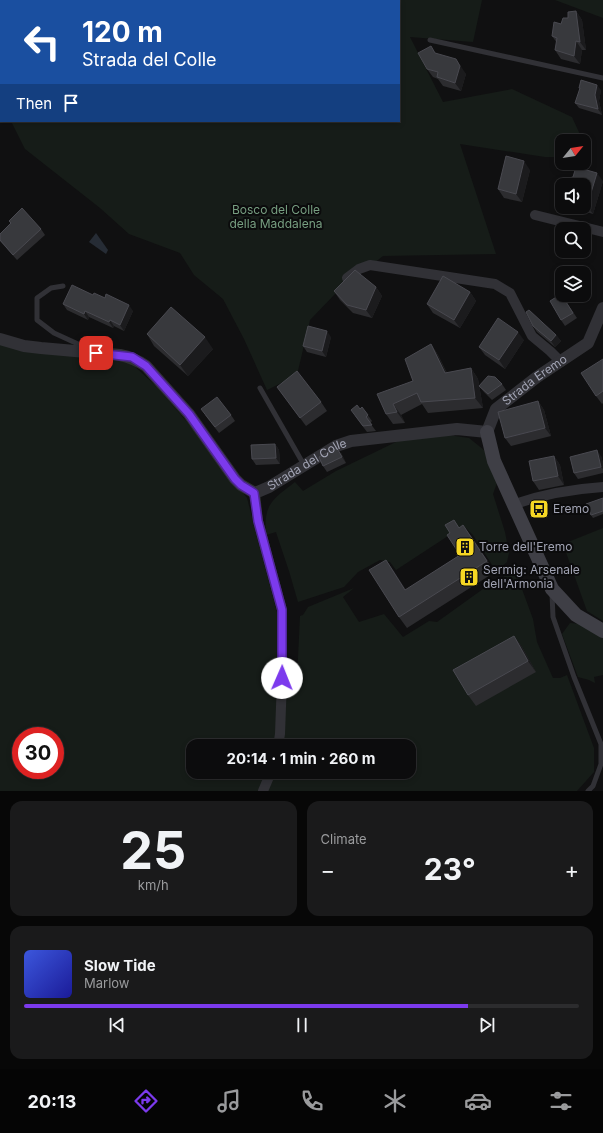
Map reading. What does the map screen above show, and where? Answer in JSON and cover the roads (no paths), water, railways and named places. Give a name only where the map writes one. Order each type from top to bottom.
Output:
[{"type":"main road","points":[[487,432],[494,461],[515,504],[552,589],[576,615],[603,631]]},
{"type":"street","points":[[535,215],[603,232]]},
{"type":"street","points":[[347,278],[359,269],[370,265],[495,284],[510,293],[532,336],[550,350],[561,362]]},
{"type":"street","name":"Strada Eremo","points":[[487,432],[496,409],[537,377],[588,343],[603,308]]},
{"type":"street","name":"Strada del Colle","points":[[0,339],[24,346],[132,357],[146,366],[189,414],[235,479],[241,485],[254,493],[269,487],[336,446],[351,441],[457,429],[487,432]]},
{"type":"street","points":[[515,504],[537,496],[576,488],[603,487]]},
{"type":"street","points":[[254,493],[258,521],[282,610],[282,678],[279,739]]},
{"type":"street","points":[[263,791],[268,779]]},
{"type":"lane","points":[[430,40],[603,78]]},
{"type":"lane","points":[[63,286],[51,288],[36,298],[37,320],[54,333],[78,344],[82,352]]},
{"type":"lane","points":[[260,388],[304,466]]},
{"type":"lane","points":[[552,589],[553,617],[574,678],[601,744],[601,764],[593,786],[588,791]]},
{"type":"place","name":"Eremo","points":[[539,509]]},
{"type":"place","name":"Torre dell'Eremo","points":[[465,547]]},
{"type":"place","name":"Sermig: Arsenale dell'Armonia","points":[[469,577]]},
{"type":"park label","name":"Bosco del Colle della Maddalena","points":[[276,217]]}]
